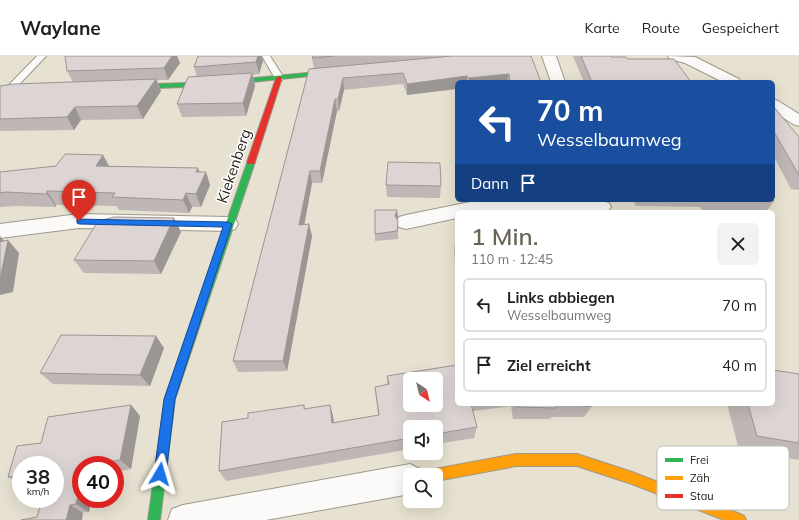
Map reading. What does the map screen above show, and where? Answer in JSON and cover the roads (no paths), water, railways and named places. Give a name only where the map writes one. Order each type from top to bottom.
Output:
[{"type":"street","points":[[549,56],[557,80]]},
{"type":"street","points":[[675,56],[690,60],[730,80]]},
{"type":"street","points":[[116,88],[212,84],[350,71]]},
{"type":"street","name":"Kiekenberg","points":[[154,520],[170,399],[228,224],[279,78]]},
{"type":"street","points":[[5,90],[25,89]]},
{"type":"street","points":[[775,105],[799,121]]},
{"type":"street","points":[[462,210],[486,205],[602,206]]},
{"type":"street","points":[[406,222],[455,212]]},
{"type":"street","points":[[0,231],[79,221],[228,224]]},
{"type":"street","points":[[443,474],[516,460],[577,460],[657,488]]},
{"type":"street","points":[[184,520],[403,480]]},
{"type":"street","points":[[712,510],[735,519]]},
{"type":"lane","points":[[5,90],[42,56]]},
{"type":"lane","points":[[266,56],[279,78]]}]
